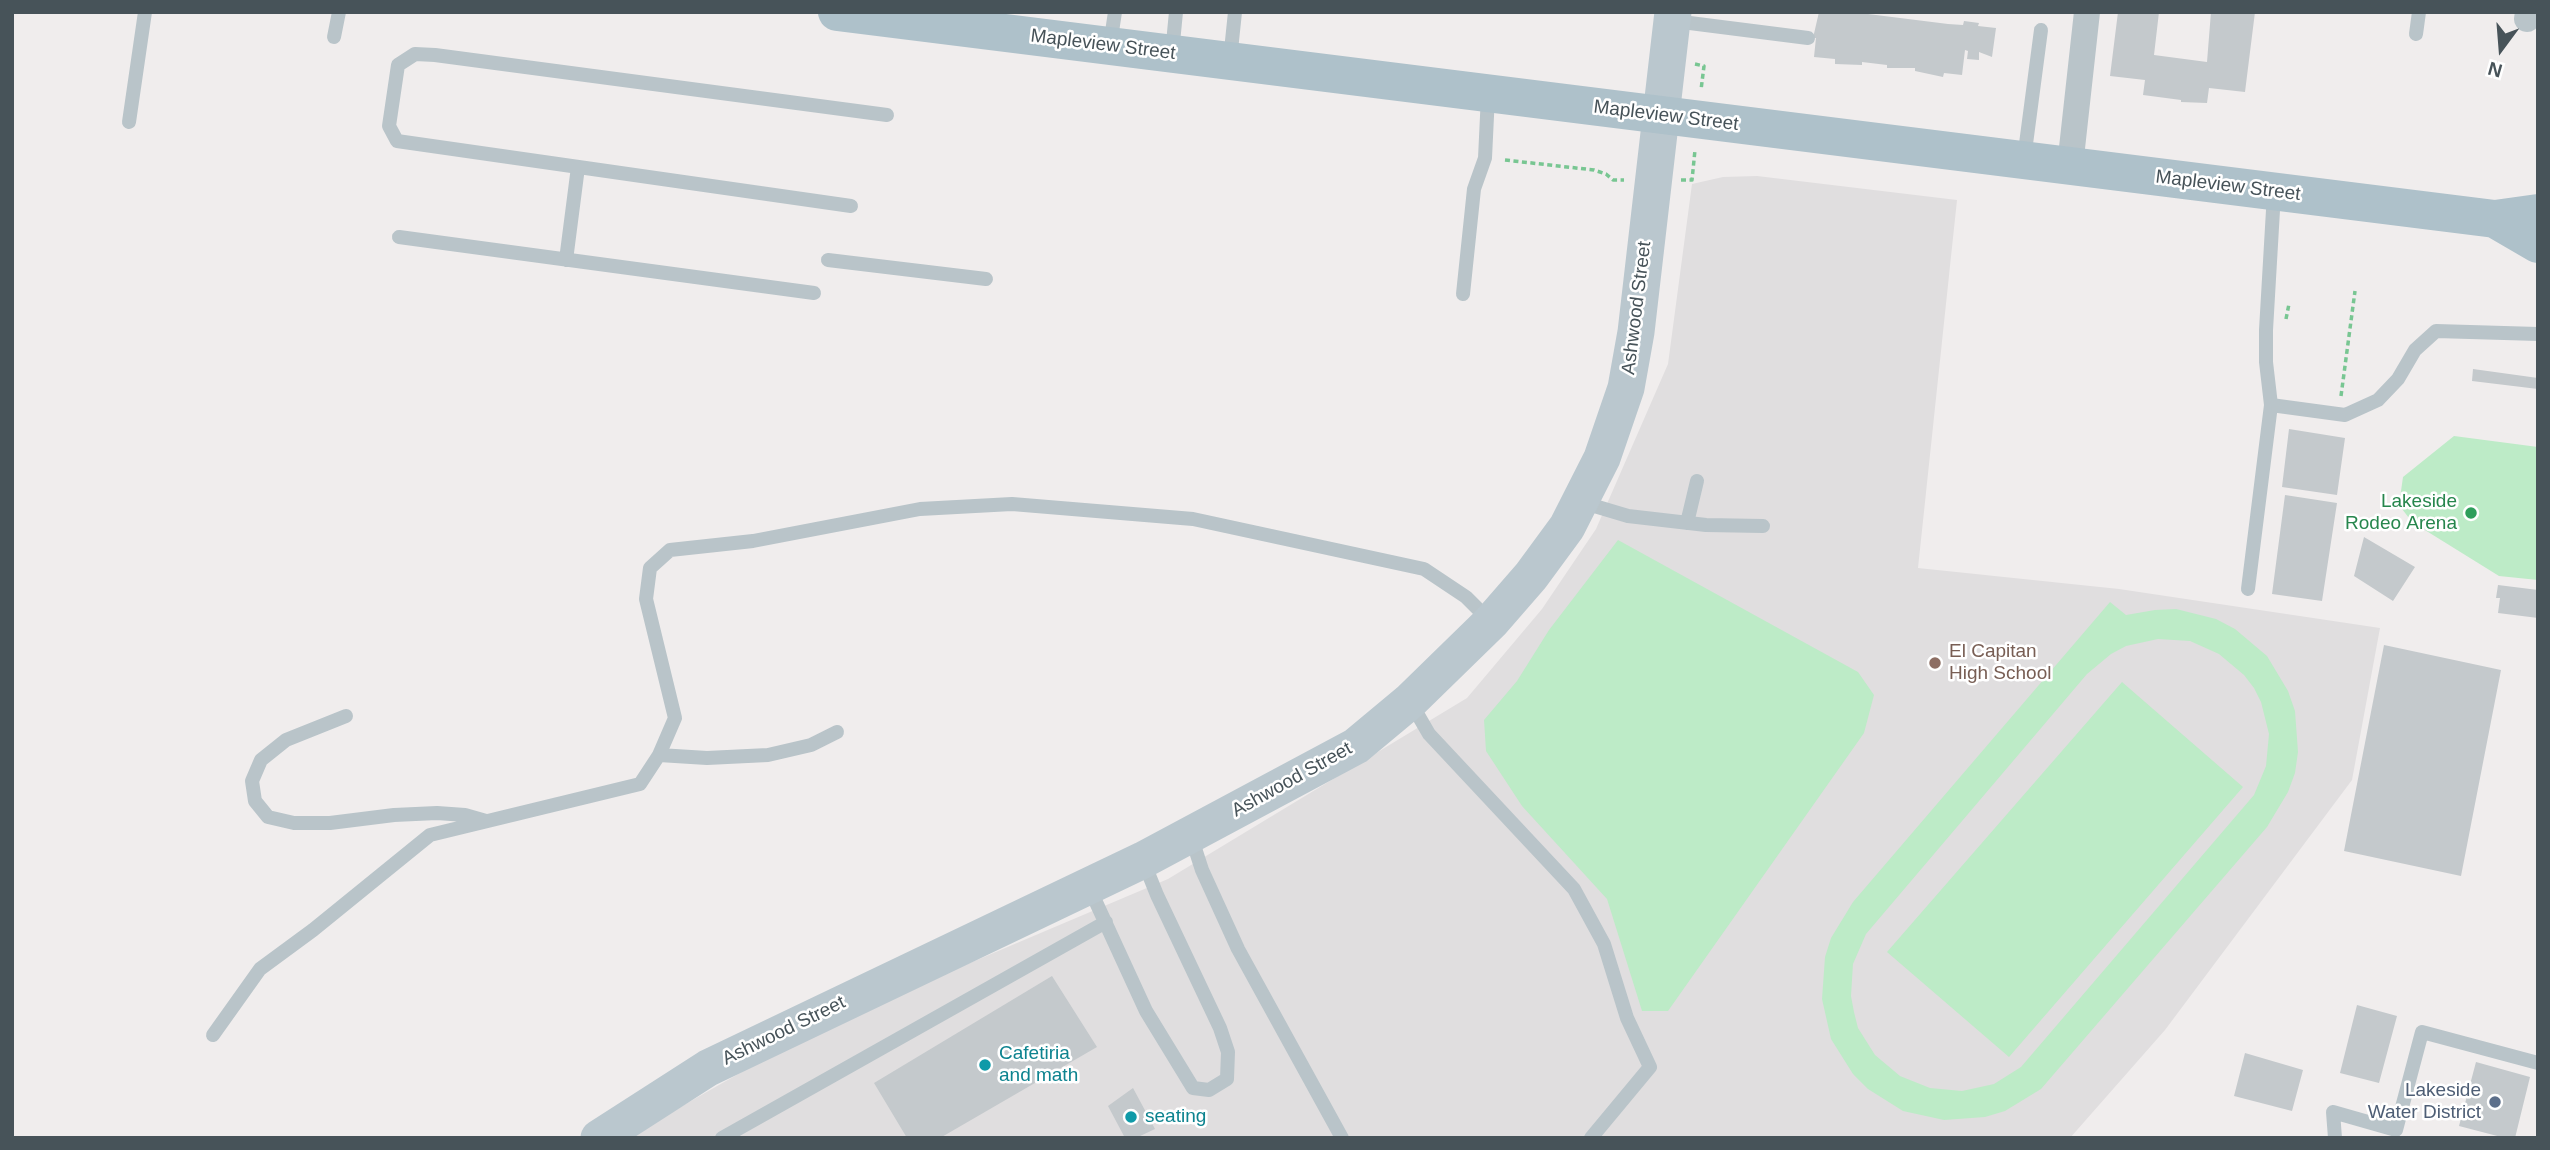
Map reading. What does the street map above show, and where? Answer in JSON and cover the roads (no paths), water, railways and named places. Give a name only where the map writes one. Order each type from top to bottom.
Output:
[{"type":"main road","name":"Mapleview Street","points":[[837,12],[1112,29],[1172,54],[2495,219],[2538,213]]},
{"type":"main road","name":"Ashwood Street","points":[[599,1138],[708,1068],[1143,860],[1356,746],[1410,701],[1491,622],[1531,576],[1567,527],[1602,458],[1626,388],[1636,332],[1673,17]]},
{"type":"main road","name":"Mapleview Street","points":[[2495,219],[2538,244]]},
{"type":"street","points":[[2070,166],[2087,12]]},
{"type":"lane","points":[[129,122],[145,12]]},
{"type":"lane","points":[[334,37],[339,12]]},
{"type":"lane","points":[[1172,54],[1176,12]]},
{"type":"lane","points":[[1230,61],[1235,12]]},
{"type":"lane","points":[[2416,34],[2419,12]]},
{"type":"lane","points":[[1673,17],[1808,38]]},
{"type":"lane","points":[[2024,161],[2041,30]]},
{"type":"lane","points":[[851,206],[397,141],[389,126],[398,65],[415,54],[425,54],[887,115]]},
{"type":"lane","points":[[1463,294],[1474,189],[1485,158],[1488,93]]},
{"type":"lane","points":[[566,260],[578,167]]},
{"type":"lane","points":[[2248,589],[2271,405],[2266,362],[2266,330],[2274,191]]},
{"type":"lane","points":[[399,237],[814,293]]},
{"type":"lane","points":[[828,260],[986,279]]},
{"type":"lane","points":[[2271,405],[2345,415],[2378,400],[2398,379],[2415,350],[2436,331],[2538,334]]},
{"type":"lane","points":[[1687,523],[1697,481]]},
{"type":"lane","points":[[1580,501],[1628,516],[1687,523],[1763,526]]},
{"type":"lane","points":[[213,1035],[260,969],[313,930],[430,835],[640,784],[659,755],[675,718],[646,599],[650,568],[670,550],[753,541],[920,509],[999,505],[1193,519],[1424,569],[1466,597],[1491,622]]},
{"type":"lane","points":[[1410,701],[1429,734],[1574,889],[1604,944],[1627,1018],[1650,1067],[1591,1138]]},
{"type":"lane","points":[[346,716],[286,740],[261,760],[252,781],[254,801],[268,817],[294,823],[330,823],[437,813],[465,815],[487,821]]},
{"type":"lane","points":[[659,755],[708,758],[768,755],[811,745],[837,732]]},
{"type":"lane","points":[[1190,835],[1202,870],[1238,949],[1342,1138]]},
{"type":"lane","points":[[1088,886],[1146,1011],[1193,1088],[1209,1090],[1227,1079],[1228,1052],[1220,1028],[1143,860]]},
{"type":"lane","points":[[722,1138],[1106,922]]},
{"type":"lane","points":[[2335,1138],[2333,1112],[2396,1130],[2422,1032],[2538,1063]]},
{"type":"place","name":"Lakeside Rodeo Arena","points":[[2471,513]]},
{"type":"place","name":"El Capitan High School","points":[[1935,663]]},
{"type":"place","name":"Cafetiria and math","points":[[985,1065]]},
{"type":"place","name":"Lakeside Water District","points":[[2495,1102]]},
{"type":"place","name":"seating","points":[[1131,1117]]}]
